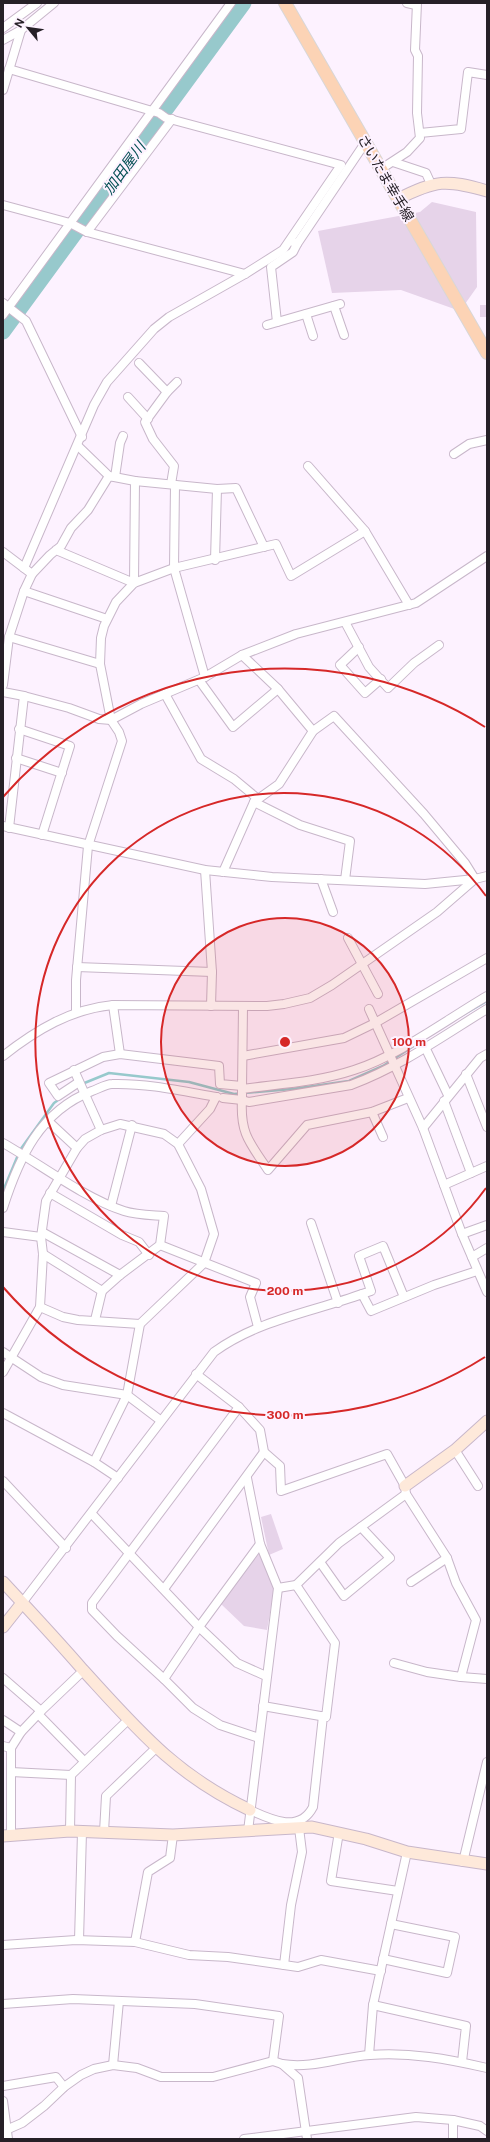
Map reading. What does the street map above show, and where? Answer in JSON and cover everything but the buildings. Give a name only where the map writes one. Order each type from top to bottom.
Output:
[{"type":"main road","name":"さいたま幸手線","points":[[285,3],[487,353]]},
{"type":"street","points":[[3,28],[37,3]]},
{"type":"street","points":[[3,40],[21,30],[54,3]]},
{"type":"street","points":[[3,315],[11,310],[70,223],[156,112],[231,3]]},
{"type":"street","points":[[381,169],[415,145],[420,138],[416,113],[418,56],[415,50],[417,4],[407,3]]},
{"type":"street","points":[[3,90],[21,30]]},
{"type":"street","points":[[10,69],[156,112],[169,119],[341,165],[293,242],[293,252],[271,267],[277,322]]},
{"type":"street","points":[[420,133],[462,129],[468,72],[487,75]]},
{"type":"street","points":[[87,232],[169,119]]},
{"type":"street","points":[[24,568],[82,437],[94,405],[107,382],[154,329],[168,317],[245,274],[293,242],[365,143]]},
{"type":"street","points":[[392,162],[426,173],[431,184]]},
{"type":"street","points":[[398,199],[431,184],[454,183],[487,191]]},
{"type":"street","points":[[3,205],[70,223],[87,232],[245,274]]},
{"type":"street","points":[[267,325],[337,305],[344,335]]},
{"type":"street","points":[[11,310],[26,321],[82,437]]},
{"type":"street","points":[[306,314],[313,336]]},
{"type":"street","points":[[139,363],[167,392]]},
{"type":"street","points":[[177,382],[167,392],[146,422],[153,439],[174,466],[174,568],[202,678],[234,727],[278,689]]},
{"type":"street","points":[[128,397],[148,418]]},
{"type":"street","points":[[3,685],[9,637],[24,590],[32,574],[56,550],[112,477],[123,436]]},
{"type":"street","points":[[454,454],[469,444],[487,440]]},
{"type":"street","points":[[78,446],[112,477],[135,481],[217,489],[236,488],[264,547]]},
{"type":"street","points":[[308,466],[365,531],[409,606]]},
{"type":"street","points":[[134,582],[135,481]]},
{"type":"street","points":[[215,560],[217,489]]},
{"type":"street","points":[[76,1012],[77,967],[88,846],[122,741],[119,732],[111,720],[100,664],[101,638],[106,619],[116,602],[134,582],[174,568],[215,560],[276,544],[291,576],[365,531]]},
{"type":"street","points":[[56,550],[134,582]]},
{"type":"street","points":[[3,552],[32,574]]},
{"type":"street","points":[[3,692],[69,708],[98,719],[111,720],[141,704],[202,678],[242,655],[296,634],[416,603],[487,556]]},
{"type":"street","points":[[24,590],[106,619]]},
{"type":"street","points":[[345,622],[369,667],[388,688],[414,663],[439,645]]},
{"type":"street","points":[[9,637],[100,664]]},
{"type":"street","points":[[359,647],[340,666],[365,693],[381,679]]},
{"type":"street","points":[[242,655],[278,689],[313,730]]},
{"type":"street","points":[[165,694],[201,759],[234,779],[256,800],[300,825],[350,841],[345,880]]},
{"type":"street","points":[[24,696],[6,827],[88,846],[205,870],[272,877],[425,884],[475,880],[487,876]]},
{"type":"street","points":[[223,872],[256,800],[279,784],[313,730],[334,716],[428,819],[465,863],[475,880]]},
{"type":"street","points":[[19,729],[70,746],[42,835]]},
{"type":"street","points":[[16,758],[62,773]]},
{"type":"street","points":[[205,870],[212,972],[211,1006]]},
{"type":"street","points":[[321,879],[333,912]]},
{"type":"street","points":[[3,1056],[40,1029],[90,1007],[113,1005],[243,1007],[284,1004],[310,998],[362,965],[437,912],[475,880]]},
{"type":"street","points":[[348,938],[378,994]]},
{"type":"street","points":[[243,1056],[333,1041],[354,1033],[375,1023],[487,958]]},
{"type":"street","points":[[77,967],[212,972]]},
{"type":"street","points":[[487,996],[392,1060],[351,1085],[249,1102],[242,1093],[220,1084],[219,1066],[120,1054],[103,1057],[49,1083],[58,1096],[81,1087],[111,1084],[168,1088],[219,1098],[242,1093],[315,1080],[392,1060],[425,1047],[487,1009]]},
{"type":"street","points":[[113,1005],[120,1054]]},
{"type":"street","points":[[243,1007],[241,1121],[248,1139],[268,1170],[307,1125],[372,1112],[408,1098]]},
{"type":"street","points":[[369,1009],[408,1098],[423,1128],[462,1234],[487,1292]]},
{"type":"street","points":[[425,1047],[446,1098],[471,1173]]},
{"type":"street","points":[[423,1128],[466,1074],[480,1058],[487,1054]]},
{"type":"street","points":[[74,1070],[101,1130]]},
{"type":"street","points":[[466,1074],[487,1127]]},
{"type":"street","points":[[3,1208],[20,1153],[57,1111],[81,1087]]},
{"type":"street","points":[[178,1144],[219,1098]]},
{"type":"street","points":[[372,1112],[383,1137]]},
{"type":"street","points":[[48,1121],[77,1148]]},
{"type":"street","points":[[3,1372],[40,1307],[43,1254],[42,1235],[46,1201],[58,1177],[77,1148],[85,1139],[101,1130],[120,1124],[132,1125],[164,1134],[178,1144],[201,1189],[214,1234],[204,1263],[140,1324],[127,1394],[94,1462]]},
{"type":"street","points":[[111,1206],[132,1125]]},
{"type":"street","points":[[3,1143],[58,1177],[111,1206],[126,1212],[164,1216],[160,1245],[120,1275],[102,1291],[95,1320]]},
{"type":"street","points":[[444,1185],[487,1166]]},
{"type":"street","points":[[50,1193],[122,1235],[139,1242],[148,1254]]},
{"type":"street","points":[[311,1223],[338,1303]]},
{"type":"street","points":[[462,1234],[487,1225]]},
{"type":"street","points":[[3,1232],[42,1235],[120,1275]]},
{"type":"street","points":[[160,1245],[256,1283],[250,1297],[258,1327]]},
{"type":"street","points":[[3,1627],[66,1548],[160,1420],[214,1352],[233,1338],[258,1327],[338,1303],[371,1290],[358,1256],[383,1246],[404,1297]]},
{"type":"street","points":[[472,1257],[487,1248]]},
{"type":"street","points":[[43,1254],[102,1291]]},
{"type":"street","points":[[362,1294],[371,1311],[434,1285],[477,1271]]},
{"type":"street","points":[[40,1307],[63,1317],[78,1320],[140,1324]]},
{"type":"street","points":[[3,1352],[41,1377],[63,1385],[127,1394],[160,1420]]},
{"type":"street","points":[[196,1374],[239,1407],[260,1430],[264,1452],[280,1466],[281,1491],[387,1454],[405,1490],[447,1558],[456,1583],[476,1620],[461,1677]]},
{"type":"street","points":[[239,1407],[92,1603],[92,1610],[117,1636],[193,1708],[220,1725],[259,1738]]},
{"type":"street","points":[[3,1413],[94,1462],[118,1478]]},
{"type":"street","points":[[278,1588],[296,1585],[338,1544],[362,1526],[435,1463],[455,1450],[487,1421]]},
{"type":"street","points":[[455,1450],[478,1486]]},
{"type":"street","points":[[164,1589],[247,1478],[264,1452]]},
{"type":"street","points":[[247,1478],[260,1544],[278,1588],[248,1831]]},
{"type":"street","points":[[3,1481],[66,1548]]},
{"type":"street","points":[[92,1514],[130,1552],[199,1627],[237,1662],[266,1676]]},
{"type":"street","points":[[320,1562],[344,1596],[390,1558],[362,1526]]},
{"type":"street","points":[[164,1679],[199,1627],[260,1544]]},
{"type":"street","points":[[411,1582],[447,1558]]},
{"type":"street","points":[[3,1583],[128,1720],[156,1748],[196,1781],[223,1798],[278,1823],[300,1820],[308,1816],[313,1808],[323,1716]]},
{"type":"street","points":[[263,1706],[326,1717],[335,1643],[296,1585]]},
{"type":"street","points":[[394,1663],[427,1672],[487,1679]]},
{"type":"street","points":[[84,1670],[39,1712],[7,1747],[11,1772],[7,1836],[70,1831],[173,1835],[312,1827],[339,1832],[408,1852],[463,1862],[487,1864]]},
{"type":"street","points":[[3,1678],[39,1712],[84,1761]]},
{"type":"street","points":[[3,1720],[21,1732]]},
{"type":"street","points":[[70,1831],[71,1775],[128,1720]]},
{"type":"street","points":[[104,1832],[106,1796],[156,1748]]},
{"type":"street","points":[[463,1862],[487,1762]]},
{"type":"street","points":[[11,1772],[71,1775]]},
{"type":"street","points":[[284,1965],[291,1905],[302,1852],[299,1828]]},
{"type":"street","points":[[79,1940],[82,1832]]},
{"type":"street","points":[[339,1832],[330,1881],[398,1891]]},
{"type":"street","points":[[135,1942],[148,1872],[170,1858],[173,1835]]},
{"type":"street","points":[[369,2055],[373,2005],[408,1852]]},
{"type":"street","points":[[383,1959],[447,1973],[455,1937],[391,1924]]},
{"type":"street","points":[[3,1945],[79,1940],[135,1942],[189,1955],[228,1958],[298,1967],[321,1960],[381,1971]]},
{"type":"street","points":[[3,2004],[72,1999],[195,2004],[279,2016],[273,2061]]},
{"type":"street","points":[[113,2065],[119,2001]]},
{"type":"street","points":[[373,2005],[466,2026],[462,2062]]},
{"type":"street","points":[[3,2101],[6,2133],[44,2106],[64,2087],[81,2075],[94,2069],[113,2065],[137,2068],[161,2077],[180,2079],[213,2078],[273,2061],[298,2067],[369,2055],[415,2054],[487,2068]]},
{"type":"street","points":[[282,2064],[298,2078],[306,2135]]},
{"type":"street","points":[[3,2086],[56,2077],[64,2087]]},
{"type":"street","points":[[244,2139],[306,2135],[416,2117],[453,2120],[480,2126],[487,2131]]},
{"type":"street","points":[[453,2120],[453,2139]]},
{"type":"shaded area","points":[[432,202],[476,212],[477,287],[460,311],[401,290],[332,293],[318,231],[420,212]]},
{"type":"shaded area","points":[[480,305],[487,305],[487,317],[480,317]]},
{"type":"shaded area","points":[[271,1514],[283,1549],[269,1555],[261,1517]]},
{"type":"shaded area","points":[[259,1553],[275,1584],[267,1630],[244,1626],[221,1604]]},
{"type":"waterway","name":"加田屋川","points":[[3,332],[244,3]]},
{"type":"waterway","points":[[461,1016],[487,1001]]},
{"type":"waterway","points":[[82,1084],[109,1073],[189,1082],[234,1094],[292,1089],[349,1081],[383,1066],[415,1045]]},
{"type":"waterway","points":[[20,1150],[54,1103],[61,1098]]},
{"type":"waterway","points":[[3,1191],[18,1155]]}]
